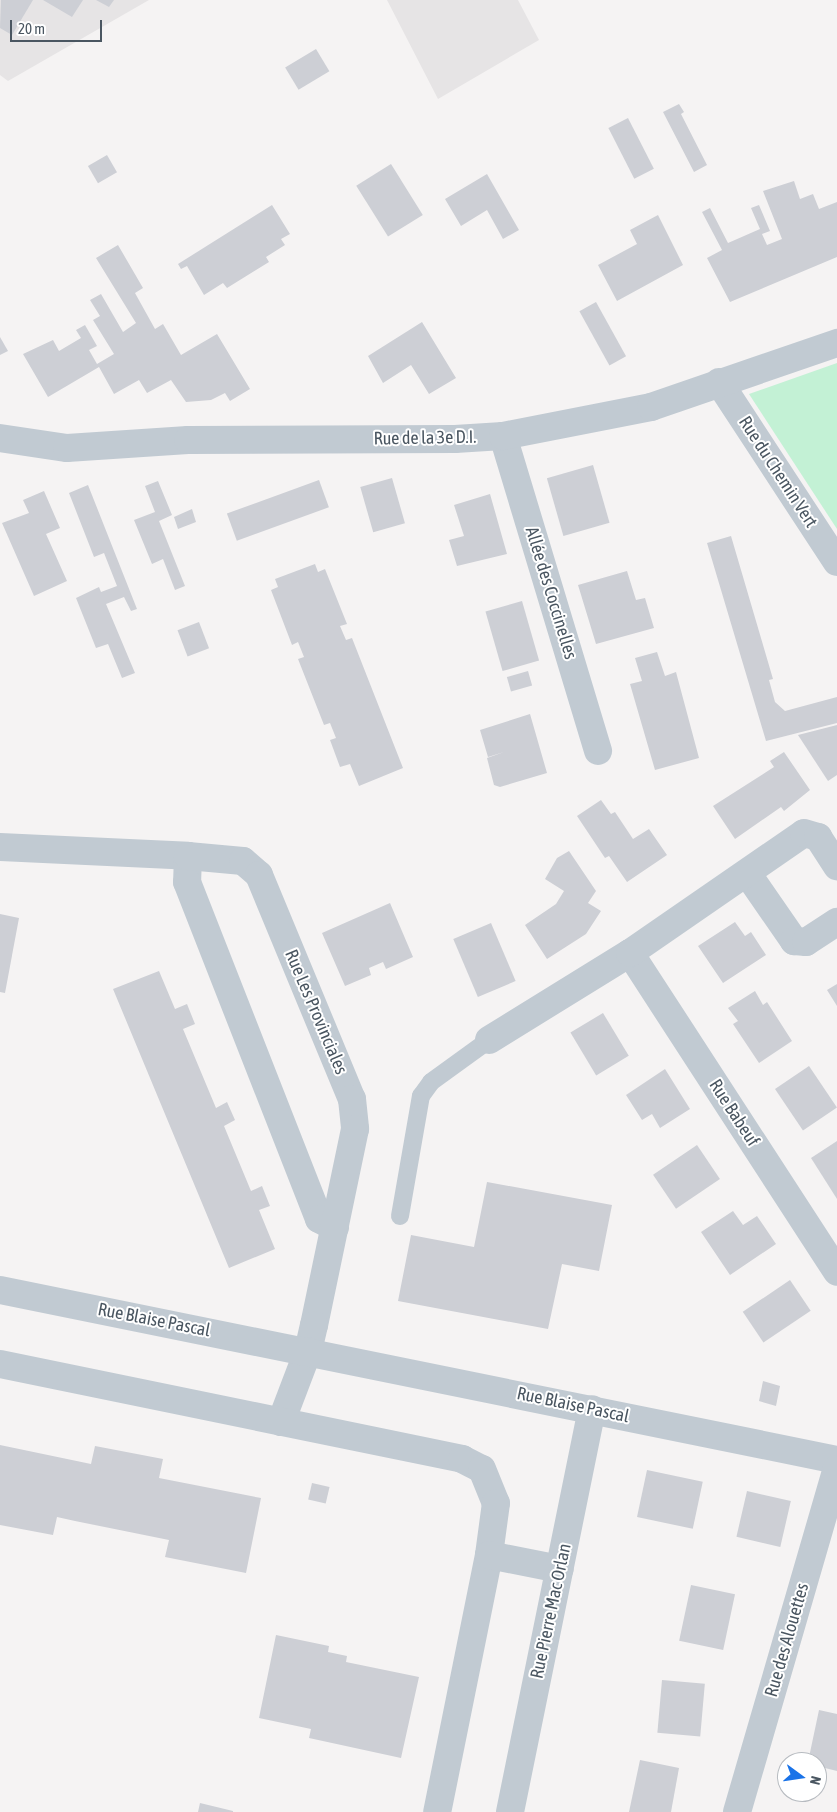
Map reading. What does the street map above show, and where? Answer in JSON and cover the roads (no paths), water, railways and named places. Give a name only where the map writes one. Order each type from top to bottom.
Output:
[{"type":"street","name":"Rue de la 3e D.I.","points":[[0,438],[68,448],[188,440],[455,439],[503,436],[651,407],[719,382],[837,343]]},
{"type":"street","name":"Rue du Chemin Vert","points":[[719,382],[837,562]]},
{"type":"street","name":"Allée des Coccinelles","points":[[503,436],[598,751]]},
{"type":"street","points":[[489,1040],[630,953],[804,833],[818,837],[837,866]]},
{"type":"street","name":"Rue Les Provinciales","points":[[0,847],[188,856],[243,861],[259,875],[352,1099],[355,1129],[308,1351]]},
{"type":"street","points":[[188,856],[187,882],[319,1219],[335,1226]]},
{"type":"street","points":[[747,873],[794,941],[806,942],[837,922]]},
{"type":"street","name":"Rue Babeuf","points":[[630,953],[837,1272]]},
{"type":"street","name":"Rue Blaise Pascal","points":[[0,1290],[308,1351],[837,1460]]},
{"type":"street","points":[[280,1422],[308,1351]]},
{"type":"street","points":[[0,1364],[462,1459],[482,1469],[496,1503],[489,1555],[437,1812]]},
{"type":"street","name":"Rue Pierre Mac Orlan","points":[[510,1812],[592,1410]]},
{"type":"street","name":"Rue des Alouettes","points":[[738,1812],[837,1468]]},
{"type":"street","points":[[489,1555],[560,1569]]},
{"type":"lane","points":[[400,1216],[421,1096],[431,1082],[489,1040]]}]
